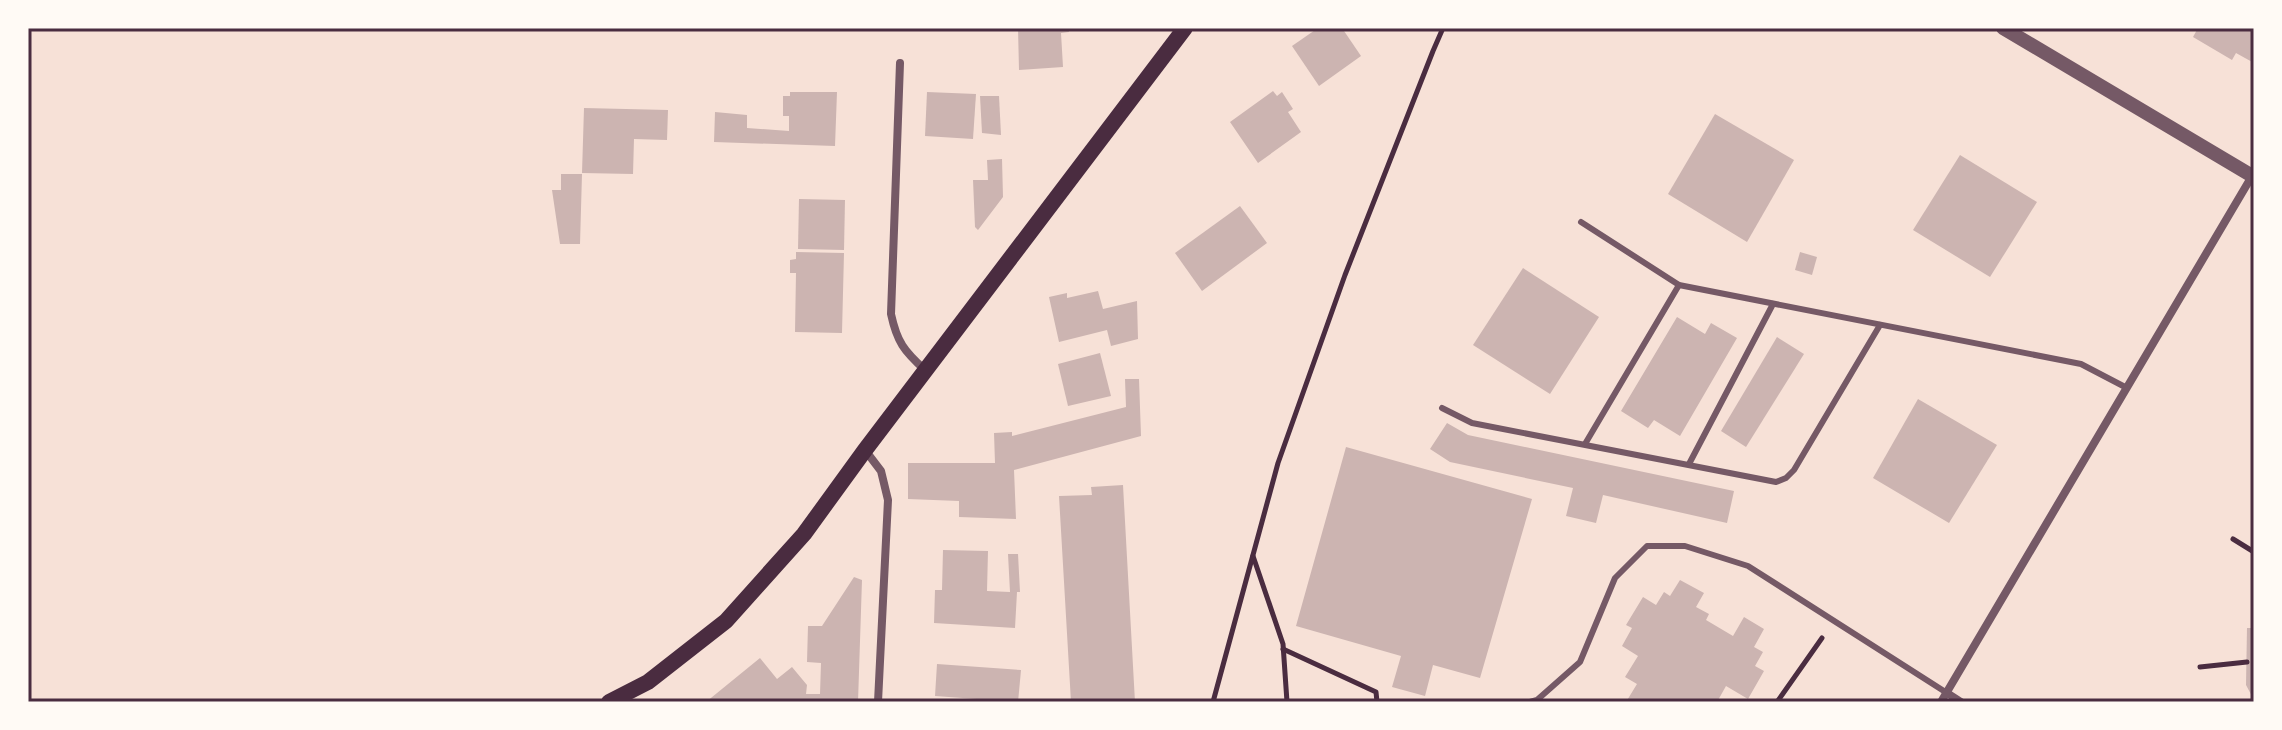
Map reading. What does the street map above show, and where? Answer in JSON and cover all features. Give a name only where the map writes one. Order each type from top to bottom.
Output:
[{"type":"main road","points":[[609,702],[648,682],[726,621],[804,534],[1185,28]]},
{"type":"street","points":[[1941,702],[2253,176],[2003,28]]},
{"type":"street","points":[[900,63],[891,314],[896,337],[908,355],[925,371]]},
{"type":"street","points":[[865,450],[881,471],[888,500],[878,702]]},
{"type":"street","points":[[1947,693],[1961,702]]},
{"type":"lane","points":[[1581,222],[1679,285],[2081,364],[2127,388]]},
{"type":"lane","points":[[1585,444],[1679,285]]},
{"type":"lane","points":[[1689,464],[1773,304]]},
{"type":"lane","points":[[1442,408],[1472,423],[1776,482],[1794,470],[1880,325]]},
{"type":"lane","points":[[1530,702],[1537,700],[1580,662],[1615,578],[1647,546],[1685,546],[1748,566],[1947,693]]},
{"type":"path","points":[[1213,702],[1278,463],[1340,289],[1443,28]]},
{"type":"path","points":[[2233,539],[2254,552]]},
{"type":"path","points":[[1253,556],[1283,649],[1287,702]]},
{"type":"path","points":[[1777,702],[1834,621]]},
{"type":"path","points":[[1283,649],[1376,692],[1377,702]]},
{"type":"path","points":[[2200,667],[2247,662]]},
{"type":"building","points":[[1018,28],[1068,28],[1069,32],[1061,33],[1063,67],[1019,70]]},
{"type":"building","points":[[1318,28],[1342,28],[1361,56],[1319,86],[1292,46]]},
{"type":"building","points":[[2198,28],[2254,28],[2254,63],[2236,53],[2232,60],[2193,37]]},
{"type":"building","points":[[1273,91],[1277,96],[1282,92],[1293,109],[1288,112],[1301,132],[1258,163],[1230,122]]},
{"type":"building","points":[[790,92],[837,92],[835,146],[714,142],[715,112],[747,115],[747,128],[789,131],[789,116],[783,116],[783,96],[790,96]]},
{"type":"building","points":[[927,92],[976,94],[973,139],[925,136]]},
{"type":"building","points":[[980,96],[999,96],[1001,135],[982,133]]},
{"type":"building","points":[[584,108],[668,110],[667,140],[634,139],[633,174],[582,173]]},
{"type":"building","points":[[1715,114],[1794,160],[1747,242],[1668,194]]},
{"type":"building","points":[[1960,155],[2037,202],[1990,277],[1913,230]]},
{"type":"building","points":[[1002,159],[1003,197],[978,230],[975,227],[973,180],[988,180],[987,160]]},
{"type":"building","points":[[561,174],[582,174],[580,244],[560,244],[552,190],[561,190]]},
{"type":"building","points":[[799,199],[845,200],[844,250],[798,249]]},
{"type":"building","points":[[1240,206],[1267,243],[1202,291],[1175,253]]},
{"type":"building","points":[[796,252],[844,253],[842,333],[795,332],[796,273],[790,273],[790,260],[796,259]]},
{"type":"building","points":[[1800,252],[1817,257],[1812,275],[1795,270]]},
{"type":"building","points":[[1523,268],[1599,317],[1550,394],[1473,345]]},
{"type":"building","points":[[1098,291],[1103,309],[1137,301],[1138,339],[1111,346],[1107,330],[1059,342],[1049,297],[1067,293],[1067,298]]},
{"type":"building","points":[[1677,317],[1705,334],[1711,323],[1737,338],[1680,436],[1654,420],[1648,428],[1621,411]]},
{"type":"building","points":[[1777,337],[1804,354],[1746,447],[1721,431]]},
{"type":"building","points":[[1100,353],[1111,396],[1068,406],[1058,364]]},
{"type":"building","points":[[1125,379],[1139,379],[1141,436],[1014,470],[1016,519],[959,517],[959,501],[908,499],[908,463],[995,463],[994,433],[1012,432],[1012,436],[1126,407]]},
{"type":"building","points":[[1918,399],[1997,445],[1949,523],[1873,478]]},
{"type":"building","points":[[1447,423],[1468,435],[1734,491],[1727,523],[1603,495],[1596,523],[1566,516],[1573,488],[1450,462],[1430,449]]},
{"type":"building","points":[[1346,447],[1532,499],[1480,678],[1433,665],[1425,696],[1392,687],[1401,656],[1296,626]]},
{"type":"building","points":[[1123,485],[1135,702],[1071,702],[1059,496],[1092,495],[1091,487]]},
{"type":"building","points":[[943,550],[988,551],[987,591],[1010,592],[1008,554],[1018,554],[1020,592],[1017,592],[1015,628],[934,623],[935,590],[942,590]]},
{"type":"building","points":[[854,577],[862,580],[858,702],[706,702],[760,658],[777,679],[792,667],[807,685],[806,694],[820,694],[821,663],[807,662],[808,626],[822,626]]},
{"type":"building","points":[[1680,580],[1704,593],[1696,607],[1709,614],[1706,620],[1733,636],[1744,617],[1764,629],[1754,647],[1763,652],[1755,666],[1764,671],[1748,699],[1726,686],[1717,702],[1626,702],[1637,684],[1625,677],[1638,656],[1622,646],[1632,628],[1626,625],[1643,597],[1656,605],[1664,592],[1670,596]]},
{"type":"building","points":[[2247,628],[2254,628],[2254,700],[2246,685]]},
{"type":"building","points":[[937,664],[1021,670],[1018,702],[935,696]]}]
